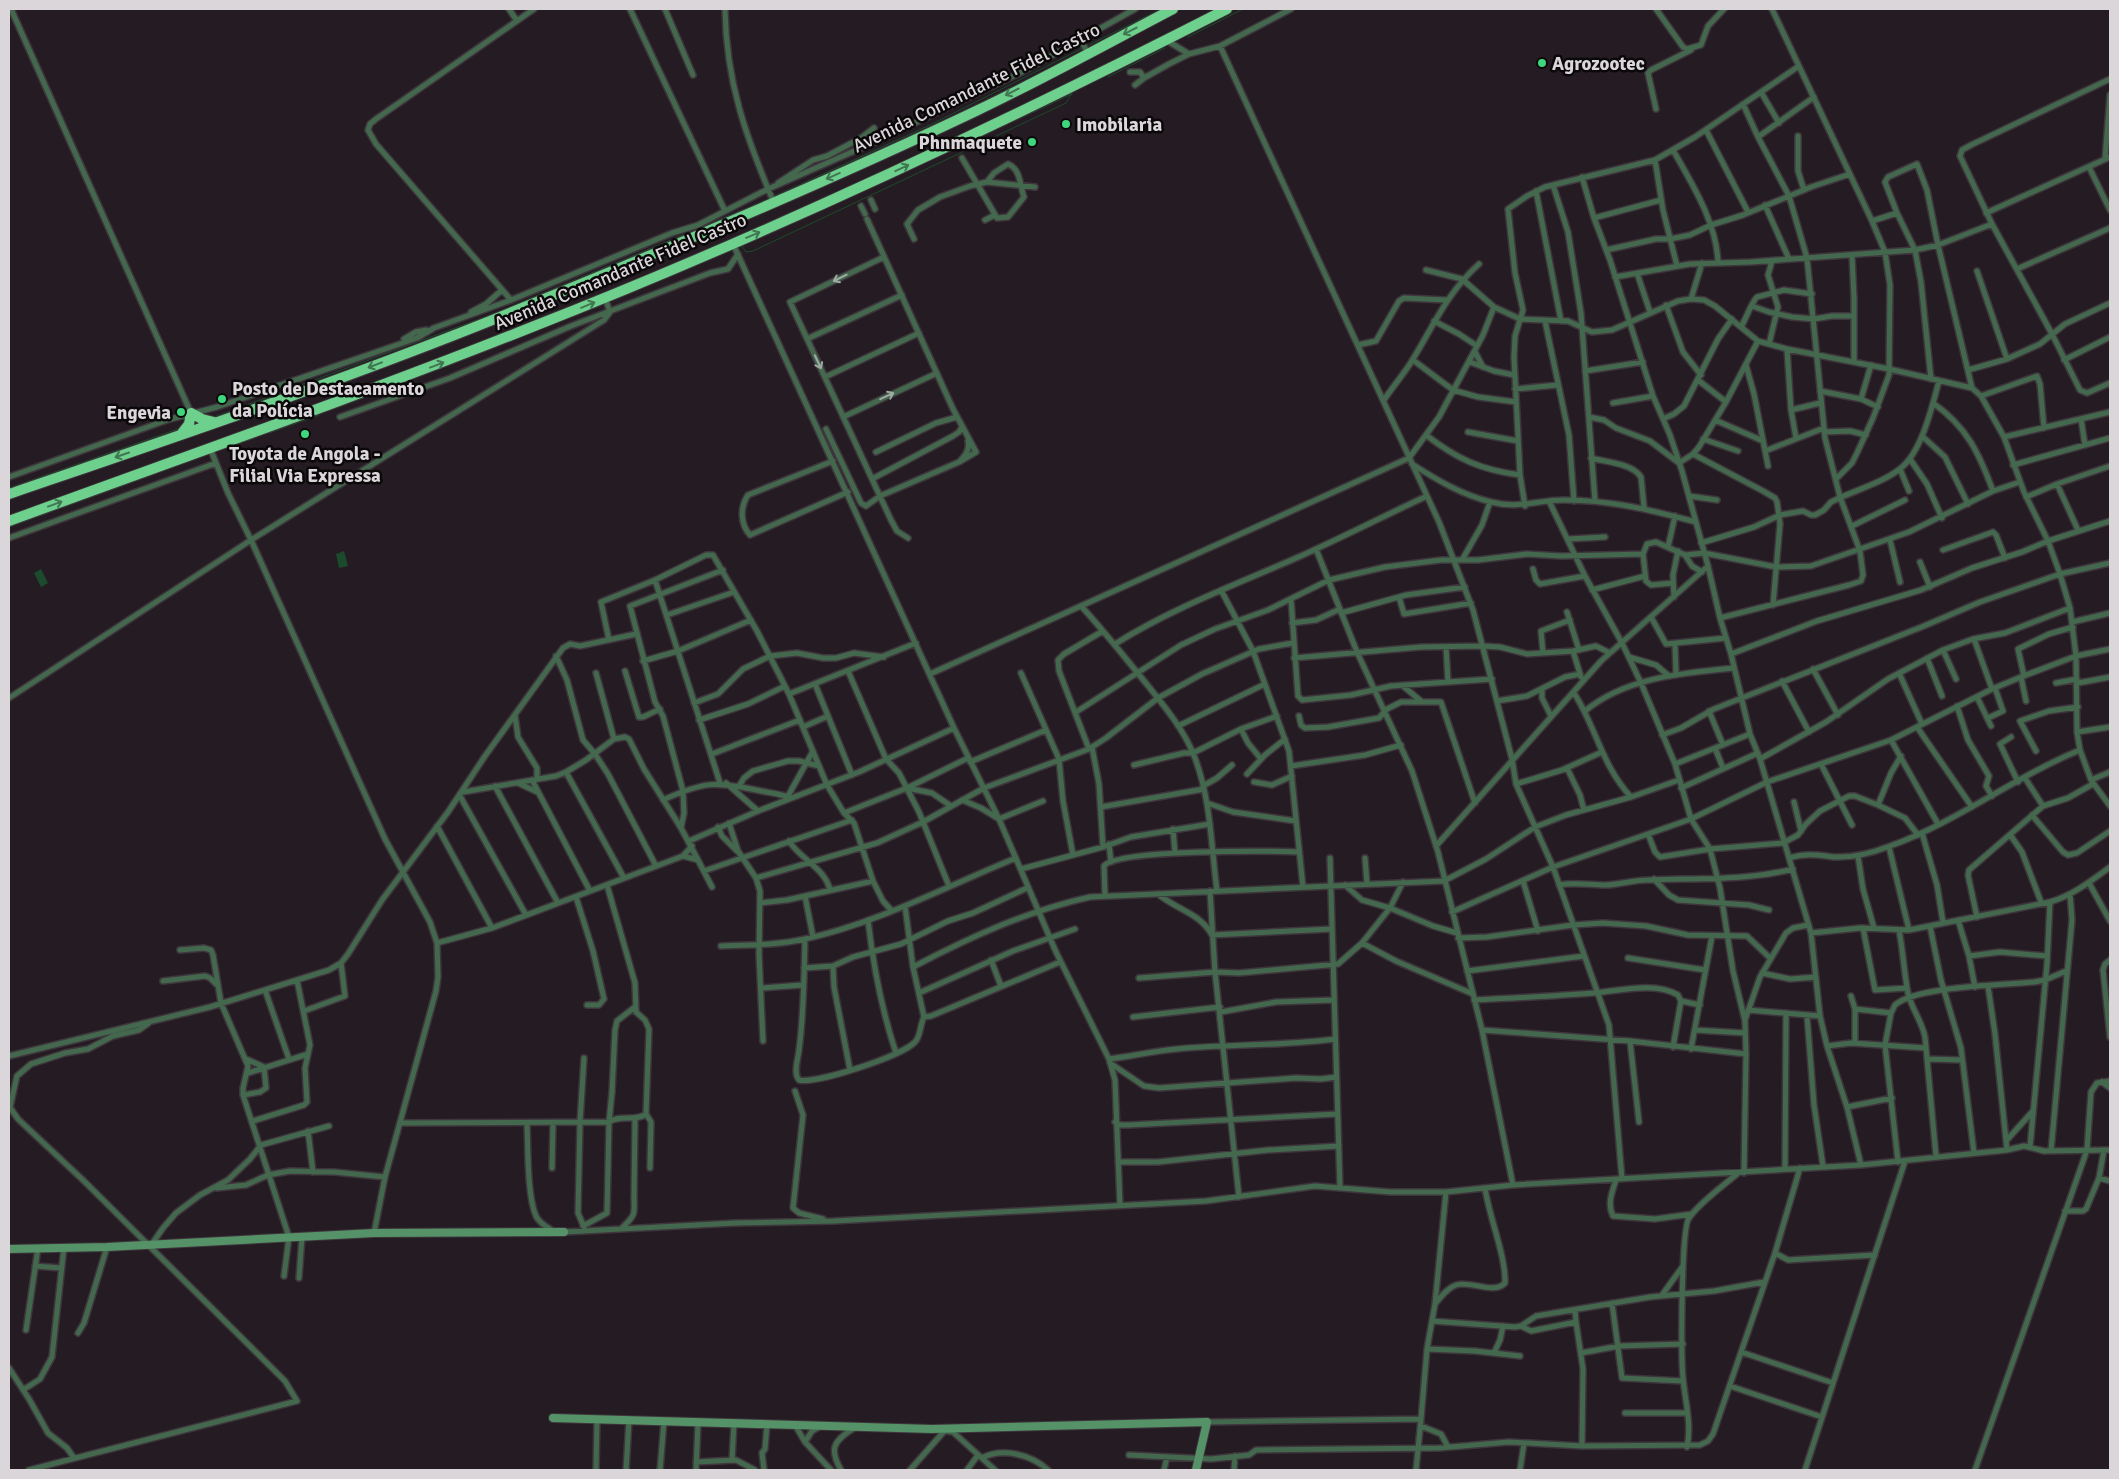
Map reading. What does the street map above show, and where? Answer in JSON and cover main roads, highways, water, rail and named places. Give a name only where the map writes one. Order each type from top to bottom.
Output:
[{"type":"highway","name":"Avenida Comandante Fidel Castro","points":[[9,494],[364,369],[520,309],[774,203],[978,110],[1173,9]]},
{"type":"highway","name":"Avenida Comandante Fidel Castro","points":[[9,521],[419,371],[605,298],[933,153],[1227,9]]},
{"type":"highway","points":[[181,434],[189,424],[191,414],[215,422]]},
{"type":"waterway","points":[[1089,45],[1161,9]]},
{"type":"waterway","points":[[1188,37],[1243,9]]},
{"type":"waterway","points":[[1108,77],[1165,48]]},
{"type":"waterway","points":[[775,196],[930,125],[1081,49]]},
{"type":"waterway","points":[[742,246],[746,252],[753,251],[1066,103],[1072,93]]},
{"type":"waterway","points":[[885,181],[1072,94]]},
{"type":"waterway","points":[[214,417],[493,314],[769,199]]},
{"type":"waterway","points":[[739,247],[772,232]]},
{"type":"waterway","points":[[611,301],[727,252]]},
{"type":"waterway","points":[[557,322],[602,305]]},
{"type":"waterway","points":[[328,411],[400,384]]},
{"type":"waterway","points":[[269,433],[319,415]]},
{"type":"waterway","points":[[9,488],[178,429]]},
{"type":"waterway","points":[[221,450],[257,437]]},
{"type":"waterway","points":[[9,527],[204,456]]},
{"type":"place","name":"Agrozootec","points":[[1542,63]]},
{"type":"place","name":"Imobilaria","points":[[1066,124]]},
{"type":"place","name":"Phnmaquete","points":[[1032,142]]},
{"type":"place","name":"Posto de Destacamento da Polícia","points":[[222,399]]},
{"type":"place","name":"Engevia","points":[[181,412]]},
{"type":"place","name":"Toyota de Angola - Filial Via Expressa","points":[[305,434]]}]
